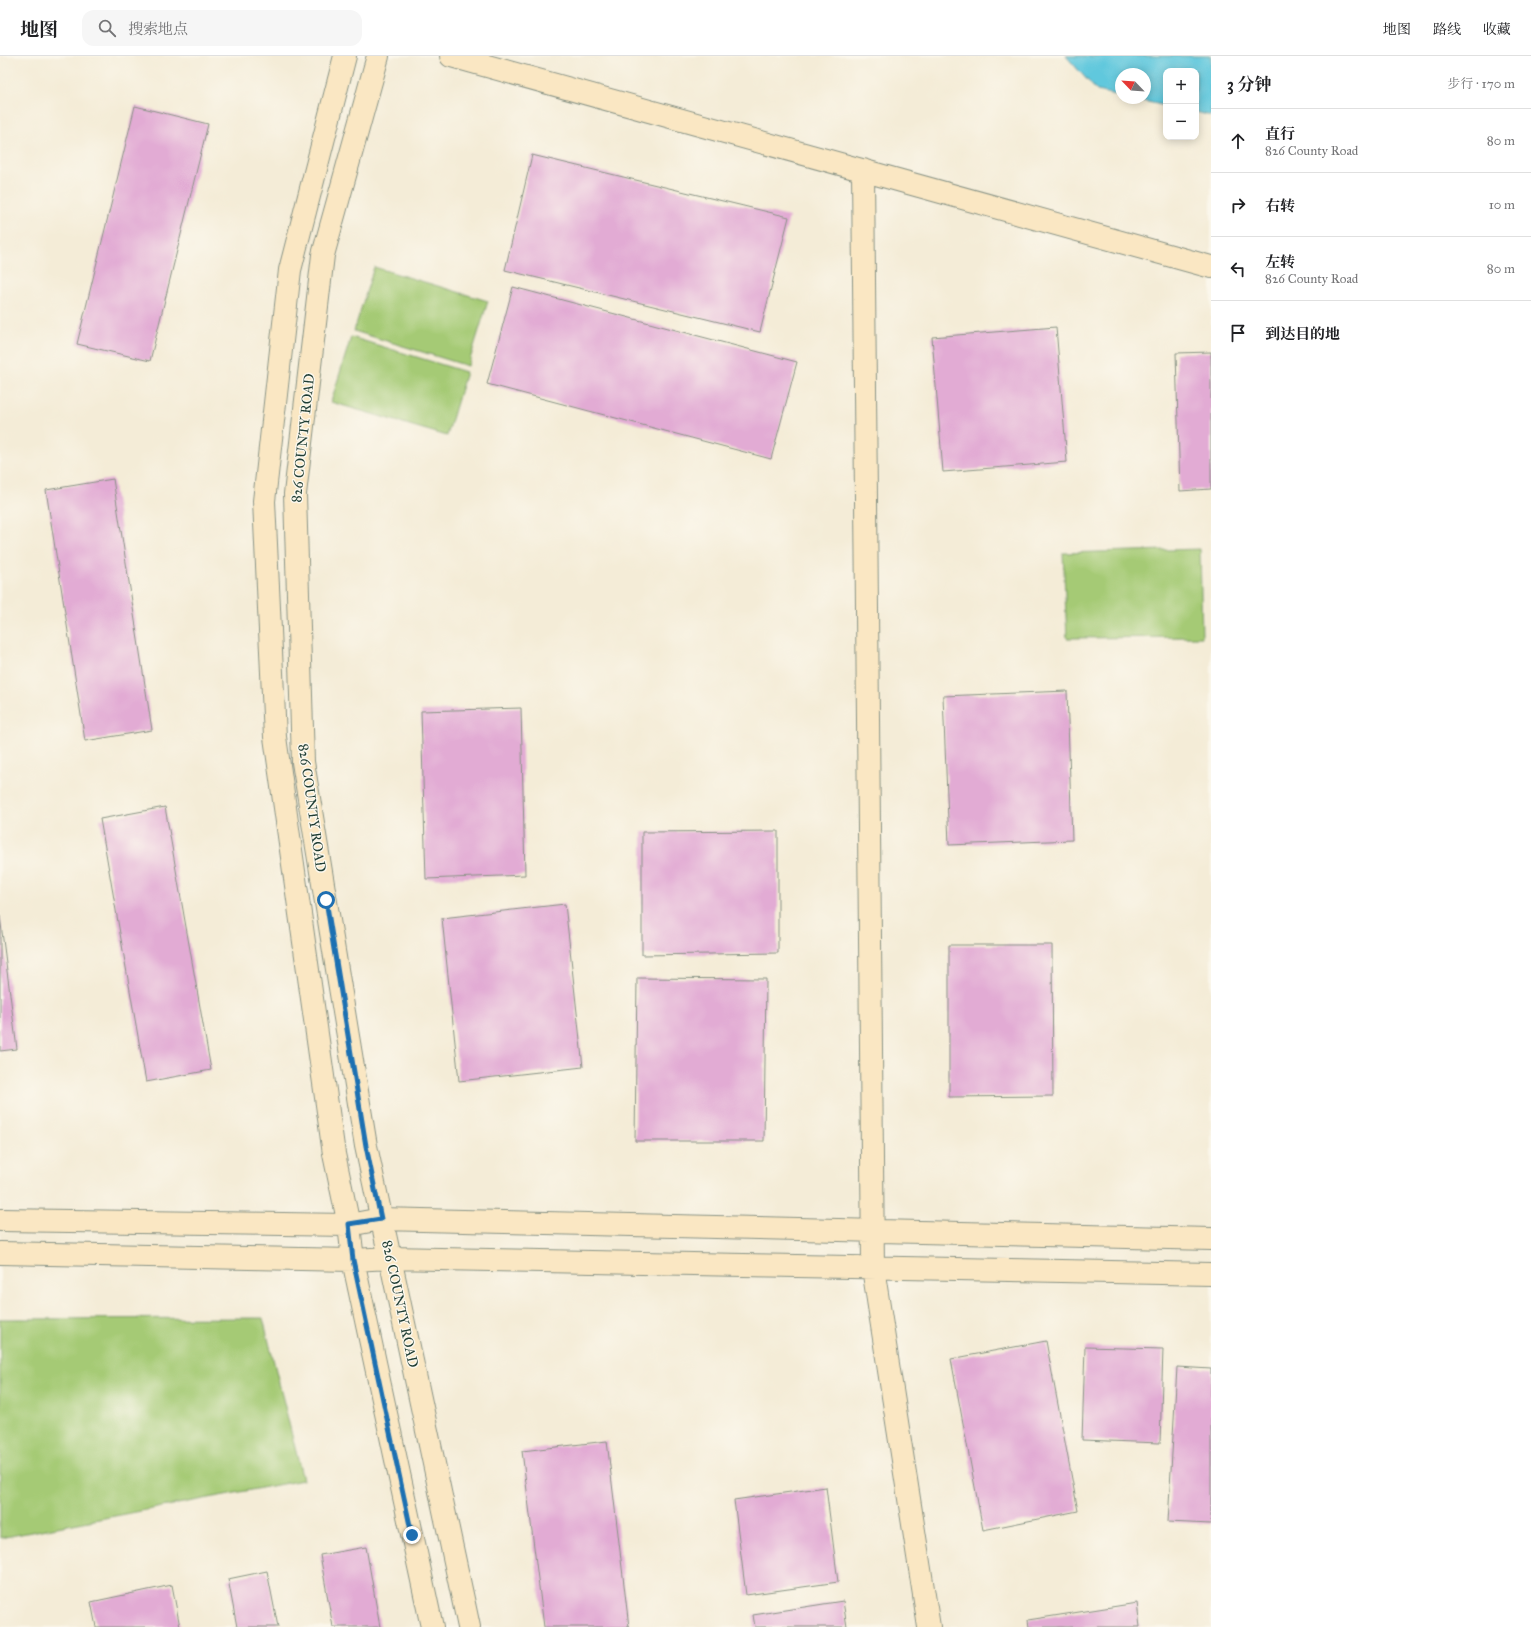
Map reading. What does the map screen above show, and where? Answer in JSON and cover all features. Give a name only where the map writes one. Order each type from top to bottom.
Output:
[{"type":"street","name":"826 COUNTY ROAD","points":[[345,56],[290,270],[264,501],[275,737],[334,1154],[349,1224],[353,1260],[432,1627]]},
{"type":"street","name":"826 COUNTY ROAD","points":[[378,56],[323,255],[295,494],[303,762],[366,1146],[469,1627]]},
{"type":"street","points":[[451,56],[1211,267]]},
{"type":"street","points":[[863,170],[873,1268],[929,1627]]},
{"type":"street","points":[[0,1220],[349,1224],[381,1219],[1211,1239]]},
{"type":"street","points":[[0,1253],[353,1260],[390,1258],[1211,1274]]},
{"type":"green space","points":[[374,267],[488,301],[468,366],[354,331]]},
{"type":"green space","points":[[351,337],[466,372],[447,436],[331,402]]},
{"type":"green space","points":[[1200,549],[1202,637],[1067,638],[1063,553]]},
{"type":"green space","points":[[263,1318],[303,1480],[0,1538],[0,1319]]},
{"type":"water","points":[[1066,56],[1211,56],[1211,116],[1199,113],[1199,68],[1163,68],[1163,105],[1151,103],[1151,68],[1115,68],[1115,95],[1097,91]]},
{"type":"building","points":[[135,106],[208,124],[150,361],[77,344]]},
{"type":"building","points":[[532,155],[789,217],[760,332],[505,270]]},
{"type":"building","points":[[513,287],[797,362],[771,459],[487,384]]},
{"type":"building","points":[[1056,327],[1067,462],[943,472],[932,337]]},
{"type":"building","points":[[1211,352],[1211,489],[1180,491],[1176,353]]},
{"type":"building","points":[[113,479],[152,730],[85,741],[46,490]]},
{"type":"building","points":[[1067,691],[1072,840],[949,845],[943,696]]},
{"type":"building","points":[[521,708],[525,875],[426,879],[421,711]]},
{"type":"building","points":[[165,807],[211,1070],[146,1082],[100,819]]},
{"type":"building","points":[[778,831],[778,953],[642,955],[642,832]]},
{"type":"building","points":[[565,904],[583,1067],[459,1081],[442,918]]},
{"type":"building","points":[[0,916],[17,1049],[0,1051]]},
{"type":"building","points":[[949,945],[1052,945],[1053,1096],[949,1097]]},
{"type":"building","points":[[637,978],[766,979],[764,1141],[635,1141]]},
{"type":"building","points":[[1046,1341],[1078,1511],[983,1530],[951,1359]]},
{"type":"building","points":[[1085,1347],[1163,1349],[1160,1443],[1082,1440]]},
{"type":"building","points":[[1177,1367],[1211,1369],[1211,1524],[1168,1522]]},
{"type":"building","points":[[607,1441],[629,1627],[544,1627],[522,1451]]},
{"type":"building","points":[[826,1487],[838,1582],[746,1595],[734,1500]]},
{"type":"building","points":[[366,1547],[380,1627],[333,1627],[320,1555]]},
{"type":"building","points":[[267,1571],[278,1627],[237,1627],[228,1579]]},
{"type":"building","points":[[172,1585],[180,1627],[96,1627],[91,1602]]},
{"type":"building","points":[[843,1601],[847,1627],[755,1627],[753,1615]]},
{"type":"building","points":[[1137,1603],[1140,1627],[1029,1627],[1028,1620]]},
{"type":"route","points":[[326,900],[366,1146],[381,1219],[349,1224],[353,1260],[412,1535]]}]
